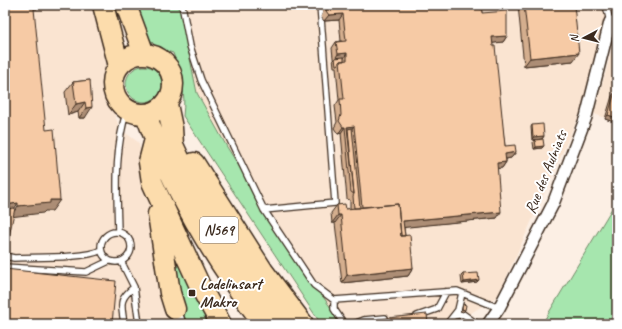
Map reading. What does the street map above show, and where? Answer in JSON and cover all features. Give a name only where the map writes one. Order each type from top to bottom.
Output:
[{"type":"highway","points":[[103,5],[118,66]]},
{"type":"highway","points":[[126,5],[144,54]]},
{"type":"highway","points":[[144,54],[158,58],[165,63],[172,74],[174,90],[167,104],[161,109],[146,115],[127,110],[118,100],[114,88],[115,73],[118,66],[126,59],[144,54]]},
{"type":"highway","points":[[167,104],[172,128],[263,271],[303,324]]},
{"type":"highway","points":[[146,115],[155,139],[149,170],[168,238],[170,293],[177,316]]},
{"type":"highway","name":"N569","points":[[172,128],[173,145],[197,194],[268,307],[282,324]]},
{"type":"highway","name":"N569","points":[[155,139],[193,216],[240,292],[264,324]]},
{"type":"highway","points":[[168,238],[200,286],[221,324]]},
{"type":"street","name":"Rue des Aulniats","points":[[488,324],[499,308],[553,204],[586,117],[610,22]]},
{"type":"lane","points":[[182,5],[190,46],[201,80],[264,210],[314,285],[334,300],[457,291],[499,308]]},
{"type":"lane","points":[[264,210],[335,203],[320,5]]},
{"type":"lane","points":[[606,5],[610,22]]},
{"type":"lane","points":[[118,232],[117,177],[120,137],[127,110]]},
{"type":"lane","points":[[5,267],[81,272],[95,269],[109,261],[121,261],[129,254],[130,246],[126,237],[118,232],[113,233],[103,240],[101,250],[105,258],[109,261]]},
{"type":"lane","points":[[5,256],[14,258],[72,255],[96,253],[101,250]]},
{"type":"lane","points":[[121,261],[134,287],[139,324]]},
{"type":"lane","points":[[124,324],[121,305],[122,299],[134,287]]},
{"type":"lane","points":[[412,316],[437,309],[446,292]]},
{"type":"lane","points":[[447,324],[458,310],[462,293]]},
{"type":"lane","points":[[334,300],[334,309],[344,324]]},
{"type":"lane","points":[[453,316],[463,314],[477,324]]},
{"type":"lane","points":[[354,324],[388,318]]},
{"type":"shaded area","points":[[5,5],[93,5],[110,64],[110,103],[120,129],[138,142],[155,190],[184,324],[5,324]]},
{"type":"shaded area","points":[[179,5],[617,5],[617,15],[611,44],[498,296],[460,320],[458,324],[340,324],[290,257],[197,93]]},
{"type":"shaded area","points":[[617,31],[617,122],[594,114]]},
{"type":"green space","points":[[134,5],[179,5],[197,93],[227,147],[299,262],[342,324],[321,324],[183,116],[184,99],[182,84],[173,53],[157,48],[143,31]]},
{"type":"green space","points":[[148,66],[157,71],[161,77],[161,91],[157,97],[148,102],[140,102],[131,97],[127,91],[126,80],[131,71],[137,67]]},
{"type":"green space","points":[[617,200],[617,324],[542,324]]},
{"type":"green space","points":[[172,243],[213,324],[182,324]]},
{"type":"building","points":[[5,5],[36,5],[37,9],[34,9],[46,130],[54,129],[60,200],[50,200],[50,203],[18,206],[18,203],[5,205]]},
{"type":"building","points":[[327,5],[481,5],[482,13],[507,11],[507,36],[492,37],[493,46],[495,46],[505,146],[515,145],[516,152],[505,154],[506,162],[497,163],[501,212],[403,221],[405,236],[401,236],[398,204],[362,207],[354,126],[347,127],[354,194],[351,192],[345,127],[343,127],[339,121],[341,115],[340,99],[344,99],[340,61],[347,60],[347,53],[338,54],[336,42],[346,41],[343,14],[329,15],[326,11]]},
{"type":"building","points":[[524,5],[574,5],[579,53],[530,58]]},
{"type":"building","points":[[344,57],[344,61],[340,61],[336,65],[335,58]]},
{"type":"building","points":[[90,80],[92,107],[86,108],[85,102],[76,104],[73,82]]},
{"type":"building","points":[[615,92],[617,93],[617,118],[608,115]]},
{"type":"building","points":[[543,124],[544,136],[533,137],[532,125]]},
{"type":"building","points":[[352,128],[360,208],[354,208],[348,129]]},
{"type":"building","points":[[543,139],[544,146],[536,147],[535,140]]},
{"type":"building","points":[[345,204],[346,209],[398,204],[401,236],[410,235],[413,268],[347,275],[341,215],[338,215],[337,205]]},
{"type":"building","points":[[15,208],[7,246],[5,245],[5,209]]},
{"type":"building","points":[[5,269],[116,281],[112,324],[5,324]]},
{"type":"building","points":[[478,273],[479,280],[464,282],[463,274]]},
{"type":"building","points":[[463,304],[466,305],[465,310],[462,309]]},
{"type":"building","points":[[427,314],[428,324],[379,324],[378,319]]},
{"type":"building","points":[[178,321],[179,324],[171,324]]},
{"type":"place","name":"Lodelinsart Makro","points":[[192,293]]}]
